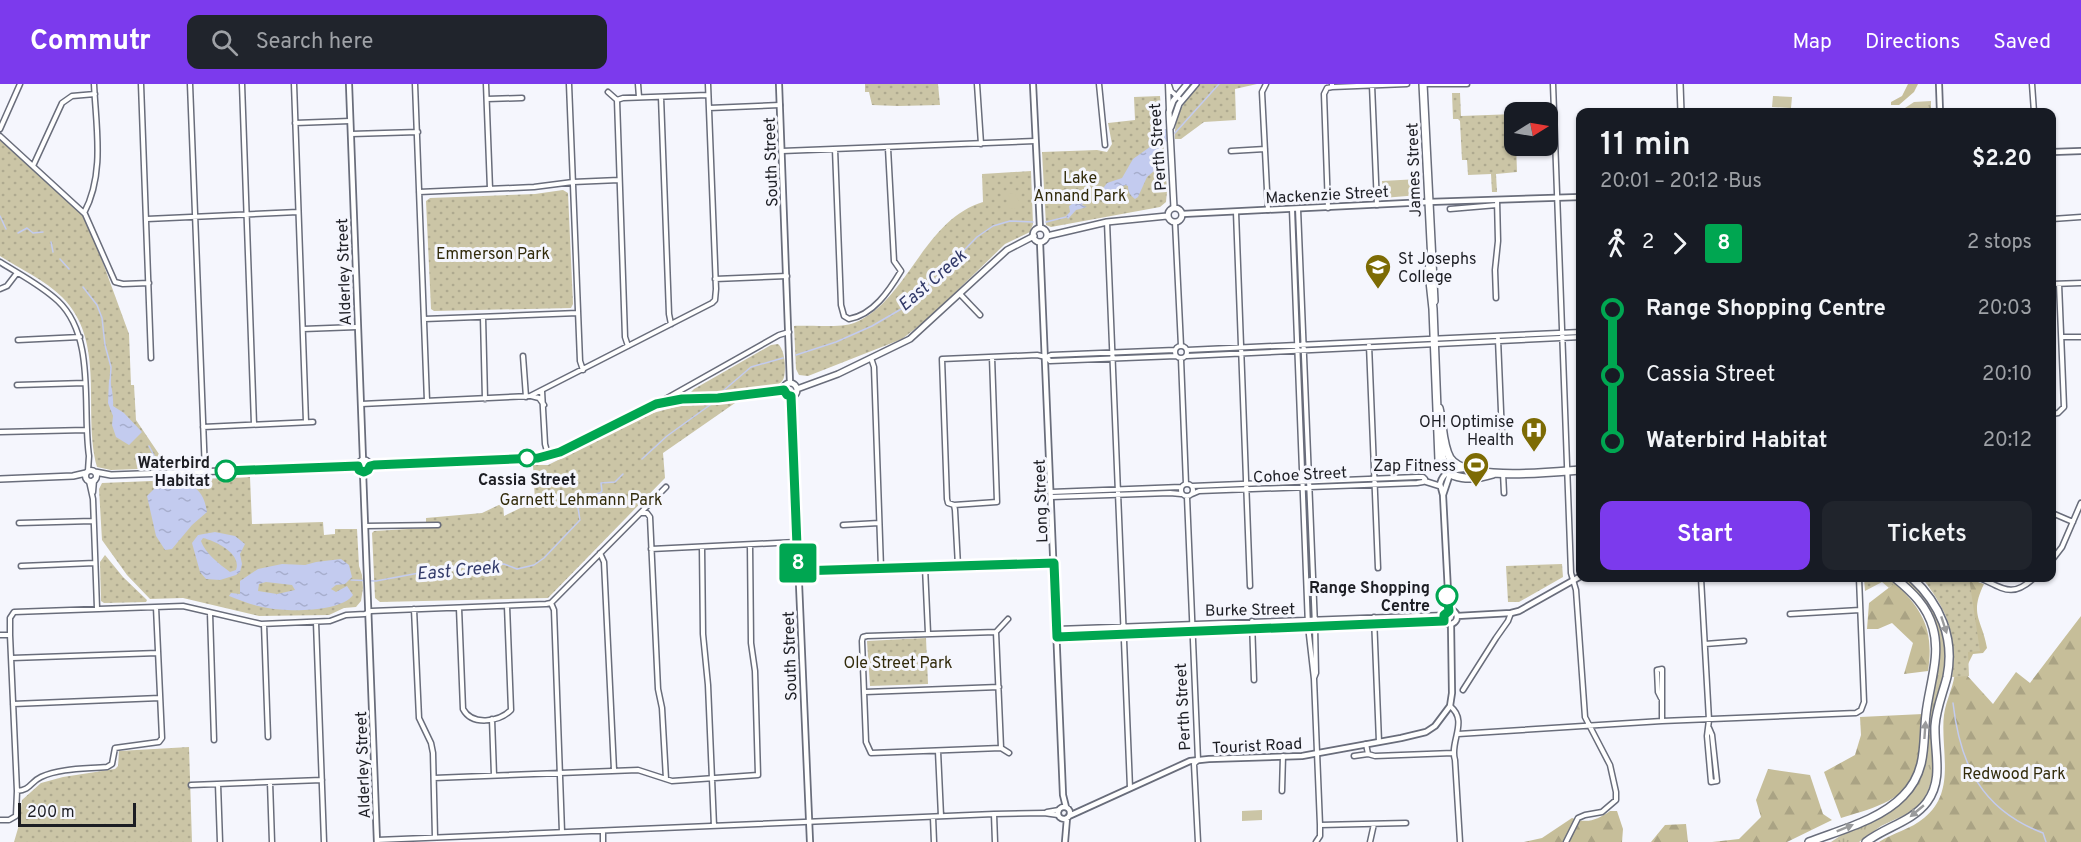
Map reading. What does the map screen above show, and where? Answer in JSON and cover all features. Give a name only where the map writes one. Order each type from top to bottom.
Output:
[{"type":"highway","name":"James Street","points":[[1422,84],[1431,254],[1429,272],[1438,402],[1438,456],[1442,467],[1449,473]]},
{"type":"highway","name":"James Street","points":[[1438,402],[1449,455],[1455,464],[1463,468]]},
{"type":"highway","points":[[1463,468],[1492,474]]},
{"type":"highway","points":[[1449,473],[1461,477],[1576,470]]},
{"type":"highway","points":[[1809,842],[1893,805],[1907,791],[1920,769],[1936,642],[1931,621],[1924,607],[1900,582]]},
{"type":"highway","points":[[1866,842],[1918,812],[1931,796],[1937,778],[1935,725],[1948,666],[1948,640],[1935,604],[1916,582]]},
{"type":"main road","points":[[1169,112],[1187,84]]},
{"type":"main road","points":[[1170,128],[1179,98],[1196,84]]},
{"type":"main road","points":[[1680,84],[1681,108]]},
{"type":"main road","name":"Perth Street","points":[[1169,112],[1174,208]]},
{"type":"main road","points":[[1174,208],[1179,208],[1182,214],[1181,220],[1175,222],[1167,216],[1174,208]]},
{"type":"main road","points":[[1034,236],[1040,242],[1044,241],[1047,236],[1107,222],[1167,216]]},
{"type":"main road","points":[[797,388],[821,381],[910,339],[1007,250],[1034,236],[1035,231],[1040,228],[1046,232],[1047,236]]},
{"type":"main road","points":[[784,390],[785,385],[790,383],[795,384],[797,388]]},
{"type":"main road","points":[[784,390],[787,395],[791,396],[795,394],[797,388]]},
{"type":"main road","points":[[370,466],[548,456],[656,404],[682,399],[718,398],[784,390]]},
{"type":"main road","points":[[358,466],[363,460],[367,461],[370,466]]},
{"type":"main road","points":[[358,466],[363,472],[370,466]]},
{"type":"main road","points":[[0,479],[358,466]]},
{"type":"street","points":[[0,129],[20,84]]},
{"type":"street","points":[[84,213],[93,193],[97,172],[94,84]]},
{"type":"street","points":[[141,84],[151,358]]},
{"type":"street","points":[[190,84],[205,472]]},
{"type":"street","points":[[242,84],[254,424]]},
{"type":"street","points":[[294,84],[306,422]]},
{"type":"street","name":"Alderley Street","points":[[349,84],[363,460]]},
{"type":"street","points":[[416,84],[427,401]]},
{"type":"street","points":[[486,84],[490,189]]},
{"type":"street","points":[[569,84],[580,361],[583,370]]},
{"type":"street","points":[[638,84],[639,98]]},
{"type":"street","points":[[528,396],[583,370],[715,300],[708,84]]},
{"type":"street","name":"South Street","points":[[779,84],[790,383]]},
{"type":"street","points":[[977,84],[981,144]]},
{"type":"street","points":[[1033,84],[1040,228]]},
{"type":"street","points":[[1100,84],[1104,146]]},
{"type":"street","name":"Perth Street","points":[[1168,84],[1171,91],[1179,98]]},
{"type":"street","name":"Perth Street","points":[[1168,84],[1169,112]]},
{"type":"street","points":[[1266,84],[1262,92],[1268,210]]},
{"type":"street","points":[[1328,207],[1324,94],[1327,87],[1332,85],[1407,84]]},
{"type":"street","points":[[1422,84],[1467,84]]},
{"type":"street","points":[[1553,84],[1571,573],[1576,590],[1585,717],[1610,765],[1616,792],[1616,800],[1602,812],[1578,818],[1566,842]]},
{"type":"street","points":[[1939,84],[1940,108]]},
{"type":"street","points":[[2032,84],[2034,108]]},
{"type":"street","points":[[1372,86],[1377,205]]},
{"type":"street","points":[[608,92],[617,100],[708,95]]},
{"type":"street","points":[[33,166],[62,103],[76,95],[94,94]]},
{"type":"street","points":[[661,97],[671,324]]},
{"type":"street","points":[[487,99],[522,98]]},
{"type":"street","points":[[617,100],[625,337],[628,346]]},
{"type":"street","points":[[709,108],[780,105]]},
{"type":"street","points":[[295,123],[350,121]]},
{"type":"street","points":[[351,134],[418,132]]},
{"type":"street","points":[[0,136],[84,213],[90,221],[114,280],[121,284],[149,283]]},
{"type":"street","points":[[782,151],[1035,141]]},
{"type":"street","points":[[835,149],[841,305],[844,316],[849,319],[878,304],[901,272],[894,261],[888,148]]},
{"type":"street","points":[[1231,151],[1265,149]]},
{"type":"street","points":[[2056,152],[2081,151]]},
{"type":"street","points":[[419,192],[534,187],[619,180]]},
{"type":"street","name":"Mackenzie Street","points":[[1182,214],[1576,197]]},
{"type":"street","points":[[1496,298],[1497,202]]},
{"type":"street","name":"Mackenzie Street","points":[[1450,209],[1497,202]]},
{"type":"street","points":[[1292,209],[1297,347],[1306,481],[1309,487],[1315,619],[1316,673],[1314,679]]},
{"type":"street","points":[[1298,209],[1304,347],[1306,481],[1303,487],[1308,626],[1314,679],[1320,825],[1317,841]]},
{"type":"street","points":[[147,219],[298,212]]},
{"type":"street","points":[[1236,212],[1250,586]]},
{"type":"street","points":[[2056,219],[2081,217]]},
{"type":"street","points":[[1107,222],[1130,788]]},
{"type":"street","points":[[1175,222],[1181,346]]},
{"type":"street","name":"Long Street","points":[[1040,242],[1064,813]]},
{"type":"street","points":[[0,262],[59,302],[71,317],[81,337],[86,430],[93,499],[97,609]]},
{"type":"street","points":[[0,289],[7,286],[17,273]]},
{"type":"street","points":[[715,279],[787,276]]},
{"type":"street","points":[[2056,413],[2064,407],[2059,284],[2081,283]]},
{"type":"street","points":[[960,294],[980,315]]},
{"type":"street","points":[[424,319],[578,313]]},
{"type":"street","points":[[483,317],[485,399]]},
{"type":"street","points":[[303,329],[357,327]]},
{"type":"street","points":[[656,404],[779,335],[789,332]]},
{"type":"street","points":[[1181,346],[1187,350],[1241,350],[1576,333]]},
{"type":"street","points":[[1562,335],[1576,336]]},
{"type":"street","points":[[18,340],[81,337]]},
{"type":"street","points":[[2062,338],[2081,337]]},
{"type":"street","points":[[1498,338],[1502,435]]},
{"type":"street","points":[[1369,344],[1378,568]]},
{"type":"street","points":[[992,357],[998,502],[954,505],[948,503],[946,499],[942,359],[1037,355],[1046,357],[1050,361],[1175,350],[1181,346]]},
{"type":"street","points":[[1175,350],[1176,356]]},
{"type":"street","points":[[1187,350],[1187,356]]},
{"type":"street","points":[[1181,359],[1187,356],[1241,350]]},
{"type":"street","points":[[1113,355],[1176,356],[1181,359]]},
{"type":"street","points":[[523,356],[528,396]]},
{"type":"street","points":[[871,358],[874,367],[881,568]]},
{"type":"street","points":[[1181,359],[1186,483]]},
{"type":"street","points":[[17,385],[85,383]]},
{"type":"street","points":[[682,399],[683,389]]},
{"type":"street","points":[[542,391],[548,456]]},
{"type":"street","points":[[361,404],[528,396],[539,398],[544,405]]},
{"type":"street","name":"South Street","points":[[791,396],[810,842]]},
{"type":"street","points":[[203,427],[313,422]]},
{"type":"street","points":[[0,432],[86,430]]},
{"type":"street","name":"James Street","points":[[1444,436],[1442,452],[1449,473]]},
{"type":"street","points":[[1461,842],[1453,753],[1458,734],[1458,717],[1456,711],[1450,706],[1452,693],[1451,624],[1444,618],[1449,611],[1443,495],[1440,486],[1441,479],[1463,468]]},
{"type":"street","name":"Alderley Street","points":[[363,472],[377,841]]},
{"type":"street","points":[[1443,495],[1449,473]]},
{"type":"street","points":[[1503,473],[1504,493]]},
{"type":"street","name":"Cohoe Street","points":[[1192,486],[1373,478],[1422,477],[1424,481],[1199,491],[1192,494]]},
{"type":"street","points":[[1424,481],[1440,486]]},
{"type":"street","points":[[1118,492],[1187,496],[1192,494],[1192,486],[1186,483]]},
{"type":"street","points":[[1051,494],[1181,487],[1186,483]]},
{"type":"street","points":[[0,820],[13,819],[16,816],[17,790],[10,635],[10,618],[14,612],[183,606],[264,624],[330,621],[346,615],[368,612],[551,603],[666,487]]},
{"type":"street","points":[[1181,487],[1181,494]]},
{"type":"street","name":"Perth Street","points":[[1187,496],[1198,760],[1194,764],[1198,842]]},
{"type":"street","points":[[2056,555],[2062,547],[2081,503]]},
{"type":"street","points":[[954,505],[958,566]]},
{"type":"street","points":[[640,513],[647,513],[650,518],[658,689],[662,708],[666,779]]},
{"type":"street","points":[[2056,515],[2073,522]]},
{"type":"street","points":[[20,524],[93,521]]},
{"type":"street","points":[[843,525],[879,524]]},
{"type":"street","points":[[365,526],[438,525]]},
{"type":"street","points":[[651,549],[797,542]]},
{"type":"street","points":[[434,778],[614,770],[643,771],[666,779],[712,779],[758,775],[755,671],[751,637],[750,545]]},
{"type":"street","points":[[702,547],[703,634],[708,685],[714,826]]},
{"type":"street","points":[[600,553],[604,562],[614,770]]},
{"type":"street","points":[[21,566],[95,563]]},
{"type":"street","points":[[798,571],[1054,563]]},
{"type":"street","points":[[924,567],[928,633]]},
{"type":"street","points":[[1457,616],[1519,611],[1574,579]]},
{"type":"street","points":[[1701,582],[1711,782],[1717,781],[1712,735],[1709,728]]},
{"type":"street","points":[[1458,734],[1662,721],[1856,713],[1861,710],[1864,702],[1859,582]]},
{"type":"street","points":[[1990,582],[2009,590],[2018,590],[2029,582]]},
{"type":"street","points":[[551,603],[554,610],[562,832]]},
{"type":"street","points":[[459,608],[463,709],[467,716],[474,720],[504,717],[511,710],[507,606]]},
{"type":"street","points":[[17,790],[26,790],[40,777],[112,765],[113,752],[120,746],[159,742],[162,738],[156,607]]},
{"type":"street","points":[[414,609],[419,718],[431,743],[435,837]]},
{"type":"street","points":[[1790,614],[1860,610]]},
{"type":"street","points":[[1449,611],[1453,611],[1457,616]]},
{"type":"street","points":[[210,613],[214,740]]},
{"type":"street","points":[[1463,690],[1511,613]]},
{"type":"street","points":[[1451,624],[1455,622],[1457,616]]},
{"type":"street","points":[[1374,617],[1379,742]]},
{"type":"street","name":"Burke Street","points":[[1057,628],[1374,617],[1444,618]]},
{"type":"street","name":"Burke Street","points":[[1057,637],[1374,624],[1444,618]]},
{"type":"street","points":[[1001,748],[996,632],[1008,619]]},
{"type":"street","points":[[1252,621],[1254,680]]},
{"type":"street","points":[[316,622],[324,842]]},
{"type":"street","points":[[264,624],[268,737]]},
{"type":"street","points":[[996,632],[863,637],[866,742],[869,750],[875,753],[1001,748],[1009,753]]},
{"type":"street","points":[[0,635],[10,635]]},
{"type":"street","points":[[1705,644],[1744,641]]},
{"type":"street","points":[[12,658],[158,653]]},
{"type":"street","points":[[1661,698],[1658,692],[1657,670],[1662,669],[1662,721]]},
{"type":"street","points":[[865,692],[999,687]]},
{"type":"street","points":[[13,704],[160,699]]},
{"type":"street","name":"Tourist Road","points":[[1064,813],[1086,807],[1184,763],[1198,760],[1317,753],[1426,732],[1435,726],[1450,706]]},
{"type":"street","points":[[492,719],[494,775]]},
{"type":"street","points":[[1366,744],[1368,754]]},
{"type":"street","points":[[938,751],[941,816]]},
{"type":"street","points":[[1354,756],[1453,753]]},
{"type":"street","points":[[1282,791],[1283,756]]},
{"type":"street","points":[[191,785],[322,780]]},
{"type":"street","points":[[270,782],[272,842]]},
{"type":"street","points":[[218,784],[220,842]]},
{"type":"street","points":[[377,841],[809,821],[1064,813],[1065,842]]},
{"type":"street","points":[[994,814],[995,842]]},
{"type":"street","points":[[933,817],[934,842]]},
{"type":"street","points":[[1320,825],[1406,823]]},
{"type":"street","points":[[1370,842],[1374,824]]},
{"type":"street","points":[[603,831],[603,842]]},
{"type":"green space","points":[[865,84],[938,84],[940,105],[872,105],[869,92],[865,92]]},
{"type":"green space","points":[[1200,84],[1257,84],[1235,89],[1236,120],[1204,122],[1181,139],[1175,139],[1176,123],[1181,109]]},
{"type":"green space","points":[[1908,84],[1918,84],[1914,92],[1899,105],[1891,105],[1891,102],[1902,96]]},
{"type":"green space","points":[[1452,93],[1460,93],[1461,116],[1504,114],[1504,156],[1516,156],[1517,172],[1496,174],[1497,192],[1492,192],[1491,174],[1468,175],[1467,160],[1462,160],[1460,121],[1453,119]]},
{"type":"green space","name":"Lake Annand Park","points":[[1160,96],[1166,202],[1160,207],[1051,227],[1046,225],[1042,152],[1097,150],[1107,152],[1112,144],[1108,123],[1135,120],[1134,97]]},
{"type":"green space","points":[[1773,96],[1792,97],[1791,108],[1772,107]]},
{"type":"green space","points":[[1931,101],[1931,108],[1905,108],[1914,102]]},
{"type":"green space","points":[[0,139],[88,222],[129,334],[131,385],[134,385],[136,420],[167,466],[166,468],[111,470],[97,467],[93,445],[89,356],[76,315],[55,291],[0,256]]},
{"type":"green space","points":[[1031,171],[1033,224],[1030,232],[1005,244],[929,318],[902,339],[808,376],[799,375],[796,369],[794,326],[849,325],[872,313],[888,298],[945,226],[962,212],[983,202],[982,174]]},
{"type":"green space","points":[[1419,179],[1419,195],[1383,198],[1382,181]]},
{"type":"green space","name":"Emmerson Park","points":[[563,190],[568,193],[573,304],[571,308],[434,311],[431,309],[426,201],[430,198],[535,194]]},
{"type":"green space","points":[[1015,193],[1020,202],[1017,208],[1010,209],[1007,204],[1010,199],[1008,194]]},
{"type":"green space","points":[[778,344],[784,355],[785,373],[774,388],[690,393],[771,345]]},
{"type":"green space","name":"Garnett Lehmann Park","points":[[735,403],[663,453],[665,478],[548,598],[380,602],[375,598],[372,533],[374,531],[426,528],[426,518],[482,513],[503,503],[504,516],[535,501],[533,465],[548,465],[653,413],[679,406]]},
{"type":"green space","name":"Waterbird Habitat","points":[[250,477],[252,524],[323,522],[324,535],[335,534],[335,529],[357,529],[363,588],[361,601],[356,607],[344,608],[329,615],[259,616],[183,598],[150,599],[127,575],[102,540],[99,489],[102,483]]},
{"type":"green space","points":[[105,555],[123,577],[147,600],[146,602],[104,603],[101,601],[100,562]]},
{"type":"green space","points":[[1562,564],[1563,577],[1519,602],[1508,602],[1506,566]]},
{"type":"green space","points":[[1864,582],[1882,582],[1865,591]]},
{"type":"green space","points":[[1882,582],[1895,583],[1889,588]]},
{"type":"green space","points":[[1903,582],[1912,582],[1930,604],[1940,623],[1945,645],[1946,657],[1933,778],[1924,800],[1911,812],[1881,826],[1859,842],[1831,842],[1897,806],[1912,792],[1922,774],[1928,744],[1939,646],[1932,616],[1925,603]]},
{"type":"green space","points":[[1925,582],[1970,582],[1980,651],[1968,652],[1969,676],[1952,677],[1952,636],[1944,613]]},
{"type":"green space","name":"Redwood Park","points":[[1965,582],[1984,584],[1977,603],[1977,610],[1987,648],[1983,653],[1973,654],[1964,672],[1993,704],[2016,672],[2030,683],[2081,616],[2081,842],[1879,842],[1924,818],[1934,808],[1940,796],[1945,770],[1944,715],[1954,681],[1954,661]]},
{"type":"green space","points":[[1895,583],[1913,603],[1925,623],[1929,644],[1928,671],[1904,674],[1913,643],[1892,623],[1878,629],[1867,629],[1869,603]]},
{"type":"green space","name":"Ole Street Park","points":[[926,638],[928,684],[870,686],[867,641]]},
{"type":"green space","points":[[1923,714],[1917,761],[1909,784],[1902,792],[1883,804],[1841,818],[1824,772],[1855,755],[1861,735],[1860,717]]},
{"type":"green space","points":[[189,747],[192,842],[14,842],[22,800],[41,783],[63,777],[115,769],[118,766],[119,751]]},
{"type":"green space","points":[[1768,769],[1810,775],[1823,814],[1832,820],[1787,842],[1712,842],[1739,839],[1761,817],[1756,800]]},
{"type":"green space","points":[[1262,810],[1262,820],[1242,821],[1242,811]]},
{"type":"green space","points":[[1610,811],[1617,811],[1623,829],[1622,842],[1524,842],[1542,838],[1572,818],[1582,821],[1592,820]]},
{"type":"green space","points":[[1686,824],[1688,842],[1651,842],[1665,825]]},
{"type":"water","points":[[1162,129],[1166,129],[1167,141],[1162,145],[1161,165],[1147,177],[1138,197],[1133,198],[1128,186],[1125,185],[1107,198],[1093,202],[1107,183],[1122,178],[1133,159],[1154,144]]},
{"type":"water","points":[[1082,197],[1085,200],[1082,205],[1087,207],[1076,210],[1068,219],[1066,216],[1070,212],[1069,206]]},
{"type":"water","points":[[109,379],[113,406],[124,413],[142,432],[129,445],[116,437],[112,425],[113,416],[108,403]]},
{"type":"water","points":[[183,484],[193,487],[200,493],[207,512],[192,525],[172,549],[165,550],[156,536],[147,496],[155,488]]},
{"type":"water","points":[[215,532],[235,536],[245,544],[240,554],[242,564],[240,572],[220,580],[206,579],[200,572],[192,543],[198,535]],"holes":[[[203,538],[221,545],[232,554],[237,564],[236,570],[230,572],[209,554],[201,541]]]},
{"type":"water","points":[[341,559],[349,565],[352,577],[345,584],[336,585],[331,589],[336,592],[347,586],[353,595],[347,601],[326,608],[277,609],[229,596],[231,593],[240,594],[240,581],[258,569],[282,564],[305,565]],"holes":[[[266,582],[292,585],[295,590],[277,594],[258,591],[259,584]]]},
{"type":"waterway","name":"East Creek","points":[[1175,133],[1219,84]]},
{"type":"waterway","name":"East Creek","points":[[0,216],[6,229]]},
{"type":"waterway","name":"East Creek","points":[[1046,222],[1066,217]]},
{"type":"waterway","name":"East Creek","points":[[796,355],[836,342],[872,326],[903,308],[920,295],[977,237],[993,226],[1010,221],[1033,222]]},
{"type":"waterway","name":"East Creek","points":[[18,233],[27,228],[33,233],[43,232]]},
{"type":"waterway","name":"East Creek","points":[[51,242],[53,252]]},
{"type":"waterway","name":"East Creek","points":[[60,259],[69,269]]},
{"type":"waterway","name":"East Creek","points":[[83,287],[97,305],[102,318],[105,345],[111,367],[110,385]]},
{"type":"waterway","name":"East Creek","points":[[723,391],[751,367],[783,358]]},
{"type":"waterway","name":"East Creek","points":[[642,459],[667,436],[710,405]]},
{"type":"waterway","name":"East Creek","points":[[149,446],[160,467]]},
{"type":"waterway","name":"East Creek","points":[[351,580],[376,581],[446,568],[504,564],[517,569],[534,565],[544,558],[580,520],[577,502],[581,497],[600,493],[601,483],[615,482],[623,474]]},
{"type":"waterway","points":[[1953,703],[1961,746],[1978,783],[2004,812],[2043,833],[2046,842]]},
{"type":"bus line","name":"8","points":[[226,471],[358,466],[359,470],[364,472],[374,465],[538,458],[560,452],[647,408],[670,400],[718,398],[784,390],[787,395],[791,396],[798,571],[1054,563],[1057,637],[1444,621],[1444,615],[1449,611],[1447,596]]},
{"type":"place","name":"St Josephs College","points":[[1378,290]]},
{"type":"place","name":"OH! Optimise Health","points":[[1534,453]]},
{"type":"place","name":"Cassia Street","points":[[527,458]]},
{"type":"place","name":"Waterbird Habitat","points":[[226,471]]},
{"type":"place","name":"Zap Fitness","points":[[1476,488]]},
{"type":"place","name":"Range Shopping Centre","points":[[1447,596]]}]
